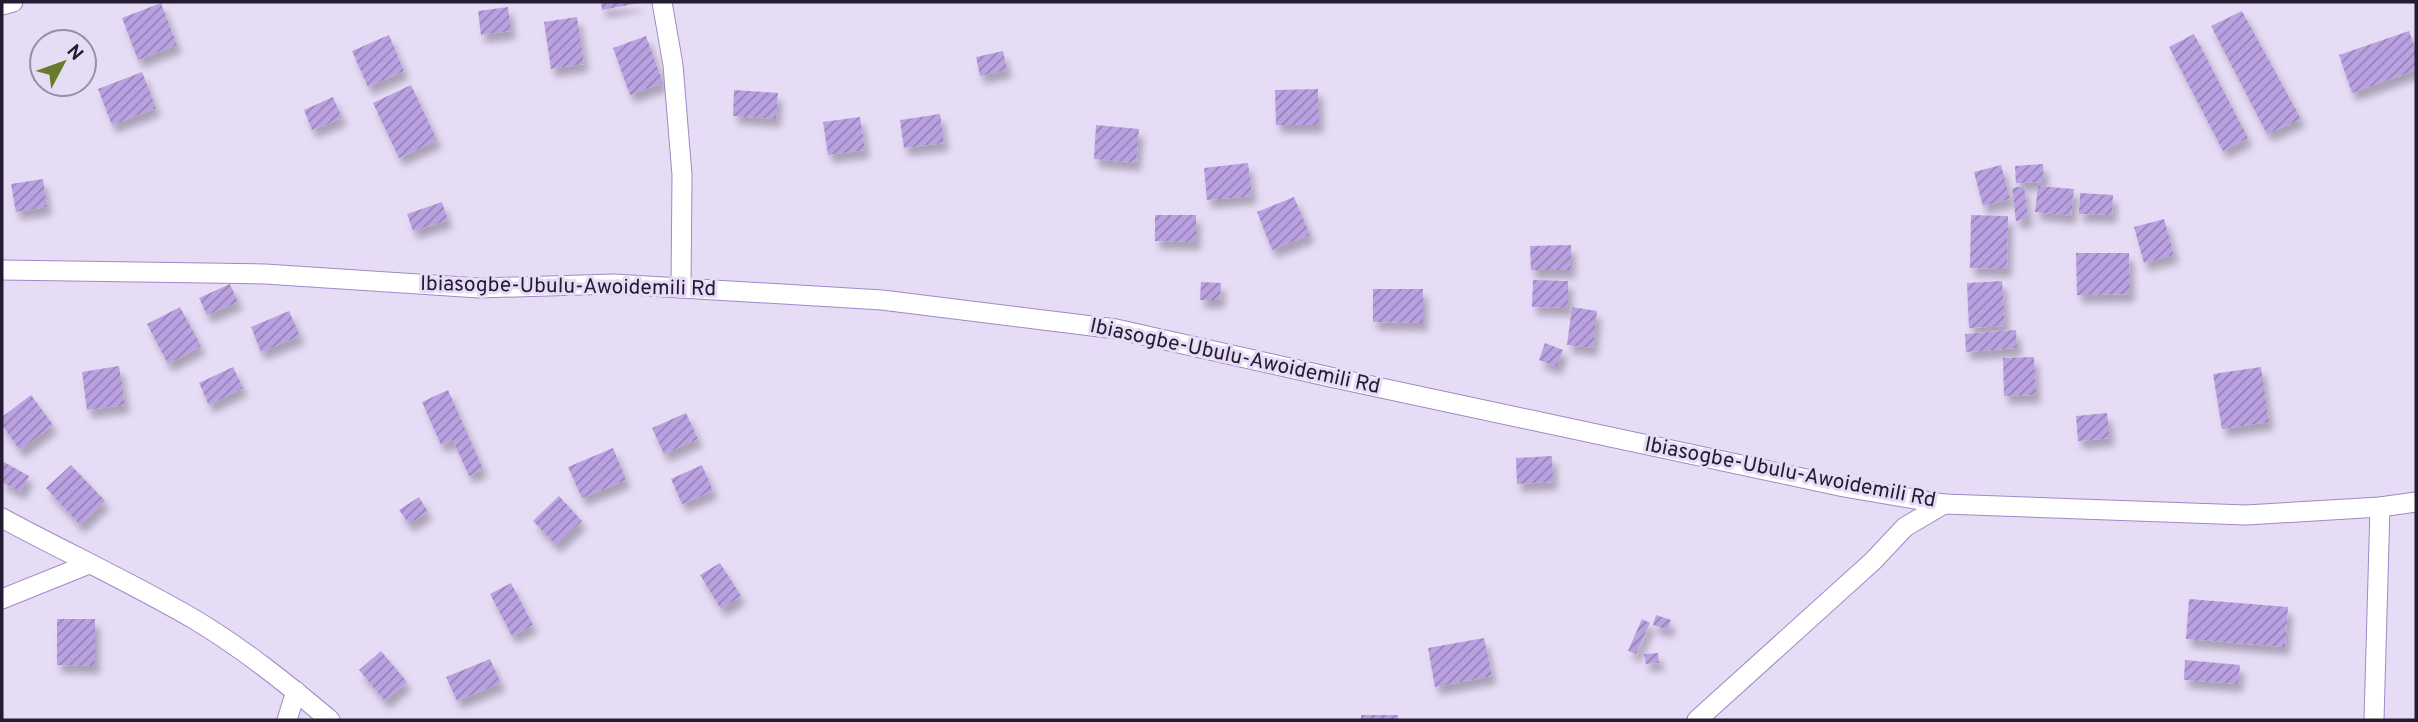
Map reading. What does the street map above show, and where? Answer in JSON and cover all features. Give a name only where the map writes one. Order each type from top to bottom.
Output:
[{"type":"street","points":[[2,5],[13,2]]},
{"type":"street","points":[[662,2],[673,65],[682,175],[681,288]]},
{"type":"street","name":"Ibiasogbe-Ubulu-Awoidemili Rd","points":[[2,270],[265,274],[479,288],[614,284],[882,300],[1116,329],[1844,487],[1944,504],[2246,515],[2380,507],[2416,502]]},
{"type":"street","points":[[1697,720],[1873,561],[1905,527],[1944,504]]},
{"type":"street","points":[[2374,720],[2380,507]]},
{"type":"street","points":[[2,518],[192,619],[296,691],[330,720]]},
{"type":"street","points":[[2,599],[89,564]]},
{"type":"street","points":[[287,720],[296,691]]},
{"type":"building","points":[[601,2],[639,2],[639,3],[602,10]]},
{"type":"building","points":[[161,3],[177,45],[138,60],[122,18]]},
{"type":"building","points":[[508,7],[511,31],[481,35],[478,11]]},
{"type":"building","points":[[2242,11],[2301,119],[2267,134],[2211,26]]},
{"type":"building","points":[[577,17],[584,64],[551,69],[544,22]]},
{"type":"building","points":[[2409,31],[2416,51],[2416,70],[2352,93],[2339,55]]},
{"type":"building","points":[[2194,34],[2248,138],[2223,151],[2169,47]]},
{"type":"building","points":[[389,35],[404,71],[368,87],[352,51]]},
{"type":"building","points":[[646,36],[663,83],[630,95],[613,48]]},
{"type":"building","points":[[1003,51],[1007,70],[980,76],[976,57]]},
{"type":"building","points":[[142,72],[156,108],[112,125],[98,89]]},
{"type":"building","points":[[411,85],[437,140],[399,158],[373,103]]},
{"type":"building","points":[[1318,89],[1319,125],[1276,125],[1275,90]]},
{"type":"building","points":[[734,90],[778,93],[776,119],[733,116]]},
{"type":"building","points":[[333,97],[342,118],[312,130],[304,110]]},
{"type":"building","points":[[940,114],[944,143],[904,148],[900,120]]},
{"type":"building","points":[[860,117],[865,150],[828,155],[823,122]]},
{"type":"building","points":[[1096,125],[1139,129],[1136,163],[1094,159]]},
{"type":"building","points":[[1248,163],[1252,196],[1207,200],[1204,168]]},
{"type":"building","points":[[2043,164],[2044,182],[2016,183],[2015,166]]},
{"type":"building","points":[[2001,165],[2010,199],[1983,206],[1974,172]]},
{"type":"building","points":[[43,179],[47,207],[16,212],[11,184]]},
{"type":"building","points":[[2024,186],[2028,219],[2016,221],[2012,188]]},
{"type":"building","points":[[2038,186],[2074,189],[2071,216],[2035,212]]},
{"type":"building","points":[[2080,193],[2113,195],[2112,215],[2079,214]]},
{"type":"building","points":[[1294,197],[1310,235],[1272,250],[1257,212]]},
{"type":"building","points":[[442,202],[448,220],[413,231],[407,214]]},
{"type":"building","points":[[1155,215],[1196,215],[1196,242],[1155,241]]},
{"type":"building","points":[[1971,215],[2008,216],[2007,269],[1970,268]]},
{"type":"building","points":[[2164,219],[2174,255],[2144,263],[2134,227]]},
{"type":"building","points":[[1571,245],[1571,270],[1531,270],[1530,246]]},
{"type":"building","points":[[2076,253],[2129,253],[2130,294],[2077,295]]},
{"type":"building","points":[[1533,280],[1568,281],[1568,308],[1532,307]]},
{"type":"building","points":[[2002,281],[2005,326],[1969,328],[1967,283]]},
{"type":"building","points":[[1201,282],[1221,283],[1220,300],[1200,300]]},
{"type":"building","points":[[230,284],[238,302],[207,315],[199,298]]},
{"type":"building","points":[[1373,289],[1423,289],[1423,323],[1373,322]]},
{"type":"building","points":[[180,307],[201,346],[168,364],[147,324]]},
{"type":"building","points":[[1572,307],[1597,311],[1593,348],[1567,345]]},
{"type":"building","points":[[289,311],[300,336],[261,352],[251,327]]},
{"type":"building","points":[[2016,330],[2017,348],[1966,352],[1965,334]]},
{"type":"building","points":[[1545,343],[1563,350],[1557,367],[1539,360]]},
{"type":"building","points":[[2034,357],[2036,395],[2004,396],[2003,358]]},
{"type":"building","points":[[119,366],[125,405],[87,410],[82,372]]},
{"type":"building","points":[[233,367],[243,388],[209,405],[199,383]]},
{"type":"building","points":[[2261,367],[2269,422],[2222,429],[2213,374]]},
{"type":"building","points":[[448,390],[483,469],[469,476],[453,440],[441,445],[422,402]]},
{"type":"building","points":[[31,395],[53,425],[20,450],[2,425],[2,417]]},
{"type":"building","points":[[686,413],[698,439],[664,454],[652,428]]},
{"type":"building","points":[[2107,413],[2110,438],[2078,441],[2076,416]]},
{"type":"building","points":[[613,448],[626,480],[582,498],[568,467]]},
{"type":"building","points":[[1552,456],[1553,482],[1517,484],[1516,458]]},
{"type":"building","points":[[2,461],[29,476],[21,492],[2,482]]},
{"type":"building","points":[[71,465],[105,501],[80,525],[46,488]]},
{"type":"building","points":[[702,465],[713,491],[682,504],[671,479]]},
{"type":"building","points":[[559,496],[582,521],[556,545],[533,521]]},
{"type":"building","points":[[419,497],[428,512],[409,524],[399,510]]},
{"type":"building","points":[[720,563],[741,596],[721,609],[700,575]]},
{"type":"building","points":[[511,583],[533,625],[512,636],[490,594]]},
{"type":"building","points":[[2189,599],[2288,607],[2285,647],[2186,639]]},
{"type":"building","points":[[1656,615],[1671,620],[1668,630],[1653,625]]},
{"type":"building","points":[[57,619],[95,619],[95,666],[57,665]]},
{"type":"building","points":[[1642,619],[1650,623],[1636,654],[1628,651]]},
{"type":"building","points":[[1484,638],[1492,676],[1435,687],[1428,648]]},
{"type":"building","points":[[381,651],[407,682],[385,701],[359,670]]},
{"type":"building","points":[[1658,653],[1659,663],[1646,664],[1644,654]]},
{"type":"building","points":[[490,659],[501,683],[457,701],[446,677]]},
{"type":"building","points":[[2185,660],[2240,665],[2238,684],[2184,680]]},
{"type":"building","points":[[1361,715],[1398,715],[1398,720],[1361,720]]}]
